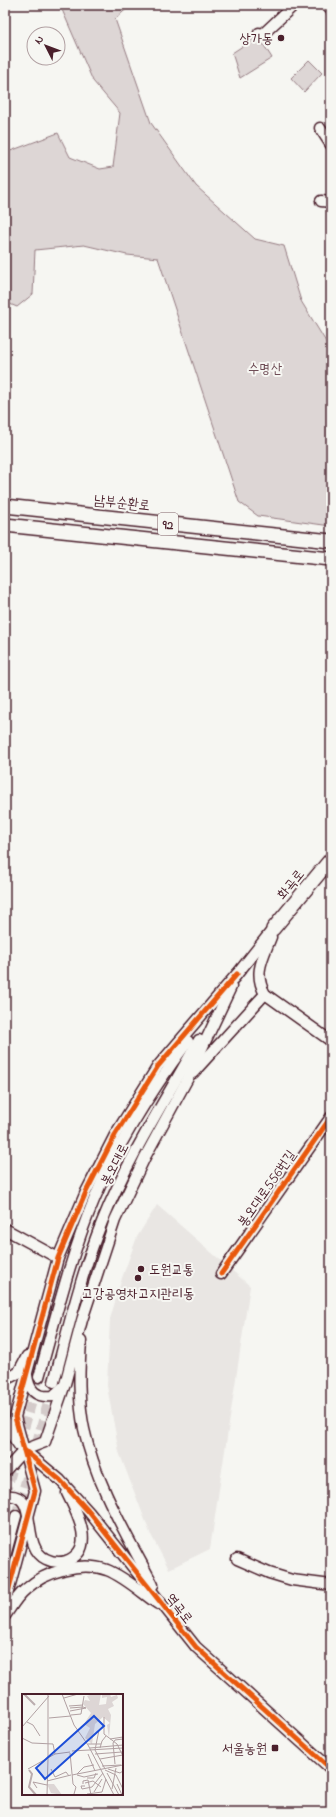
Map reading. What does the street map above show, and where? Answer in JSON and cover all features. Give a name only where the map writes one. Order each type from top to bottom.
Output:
[{"type":"main road","name":"남부순환로","points":[[5,506],[331,541]]},
{"type":"main road","name":"92","points":[[5,525],[331,560]]},
{"type":"main road","name":"화곡로","points":[[273,929],[331,859]]},
{"type":"main road","points":[[5,1423],[24,1450]]},
{"type":"main road","points":[[5,1437],[24,1450]]},
{"type":"street","points":[[259,32],[264,34],[294,5]]},
{"type":"street","points":[[326,5],[331,10]]},
{"type":"street","points":[[320,128],[331,145]]},
{"type":"street","points":[[273,929],[258,976],[261,987],[265,994],[331,1041]]},
{"type":"street","name":"봉오대로","points":[[39,1376],[72,1260],[94,1200],[116,1153],[165,1071],[237,974],[273,929]]},
{"type":"street","points":[[5,1471],[24,1450],[45,1442],[65,1384],[82,1320],[115,1220],[145,1157],[188,1078],[237,974]]},
{"type":"street","points":[[5,1603],[35,1491],[15,1417],[58,1258],[86,1192],[115,1135],[158,1066],[237,974]]},
{"type":"street","name":"봉오대로","points":[[54,1382],[84,1270],[101,1223],[122,1177],[237,974]]},
{"type":"street","points":[[188,1078],[265,994]]},
{"type":"street","name":"봉오대로556번길","points":[[221,1274],[331,1117]]},
{"type":"street","points":[[5,1229],[58,1258]]},
{"type":"street","points":[[82,1320],[79,1374],[80,1402],[84,1430],[104,1491],[166,1610]]},
{"type":"street","points":[[5,1380],[18,1373],[34,1344]]},
{"type":"street","points":[[27,1373],[28,1383],[32,1391],[38,1396],[53,1396],[59,1392],[65,1384]]},
{"type":"street","name":"역곡로","points":[[24,1450],[60,1480],[107,1534],[196,1647],[331,1769]]},
{"type":"street","points":[[5,1496],[18,1496],[24,1501],[27,1508],[33,1545],[36,1552],[51,1562],[59,1563],[67,1561],[75,1556],[82,1543],[82,1529],[80,1520],[60,1480]]},
{"type":"street","points":[[5,1556],[16,1516]]},
{"type":"street","points":[[237,1559],[269,1573],[292,1580],[331,1585]]},
{"type":"street","points":[[5,1616],[25,1589],[39,1579],[56,1571],[75,1567],[93,1567],[107,1570],[122,1578],[166,1610]]},
{"type":"shaded area","points":[[157,1205],[250,1286],[210,1549],[169,1569],[150,1533],[119,1452],[107,1386],[110,1319],[122,1278],[137,1237]]},
{"type":"green space","name":"수명산","points":[[60,5],[131,5],[115,19],[151,123],[196,186],[255,239],[284,246],[301,301],[331,350],[331,526],[258,516],[239,502],[158,258],[127,255],[84,245],[35,250],[33,294],[17,307],[5,302],[5,153],[58,133],[70,157],[100,169],[113,167],[120,113],[93,81]]},
{"type":"green space","points":[[258,36],[272,58],[240,78],[232,53]]},
{"type":"green space","points":[[309,60],[322,73],[304,92],[291,78]]},
{"type":"tunnel","points":[[20,1442],[39,1377]]},
{"type":"tunnel","points":[[16,1516],[54,1382]]},
{"type":"tunnel","points":[[5,1495],[15,1459]]},
{"type":"cycle path","points":[[5,1603],[35,1491],[15,1417],[58,1258],[86,1192],[115,1135],[158,1066],[237,974]]},
{"type":"cycle path","points":[[221,1274],[331,1117]]},
{"type":"cycle path","points":[[24,1450],[60,1480],[89,1512],[196,1647],[331,1769]]},
{"type":"place","name":"상가동","points":[[281,38]]},
{"type":"place","name":"도원교통","points":[[141,1269]]},
{"type":"place","name":"고강공영차고지관리동","points":[[138,1278]]},
{"type":"place","name":"서울농원","points":[[275,1748]]}]
